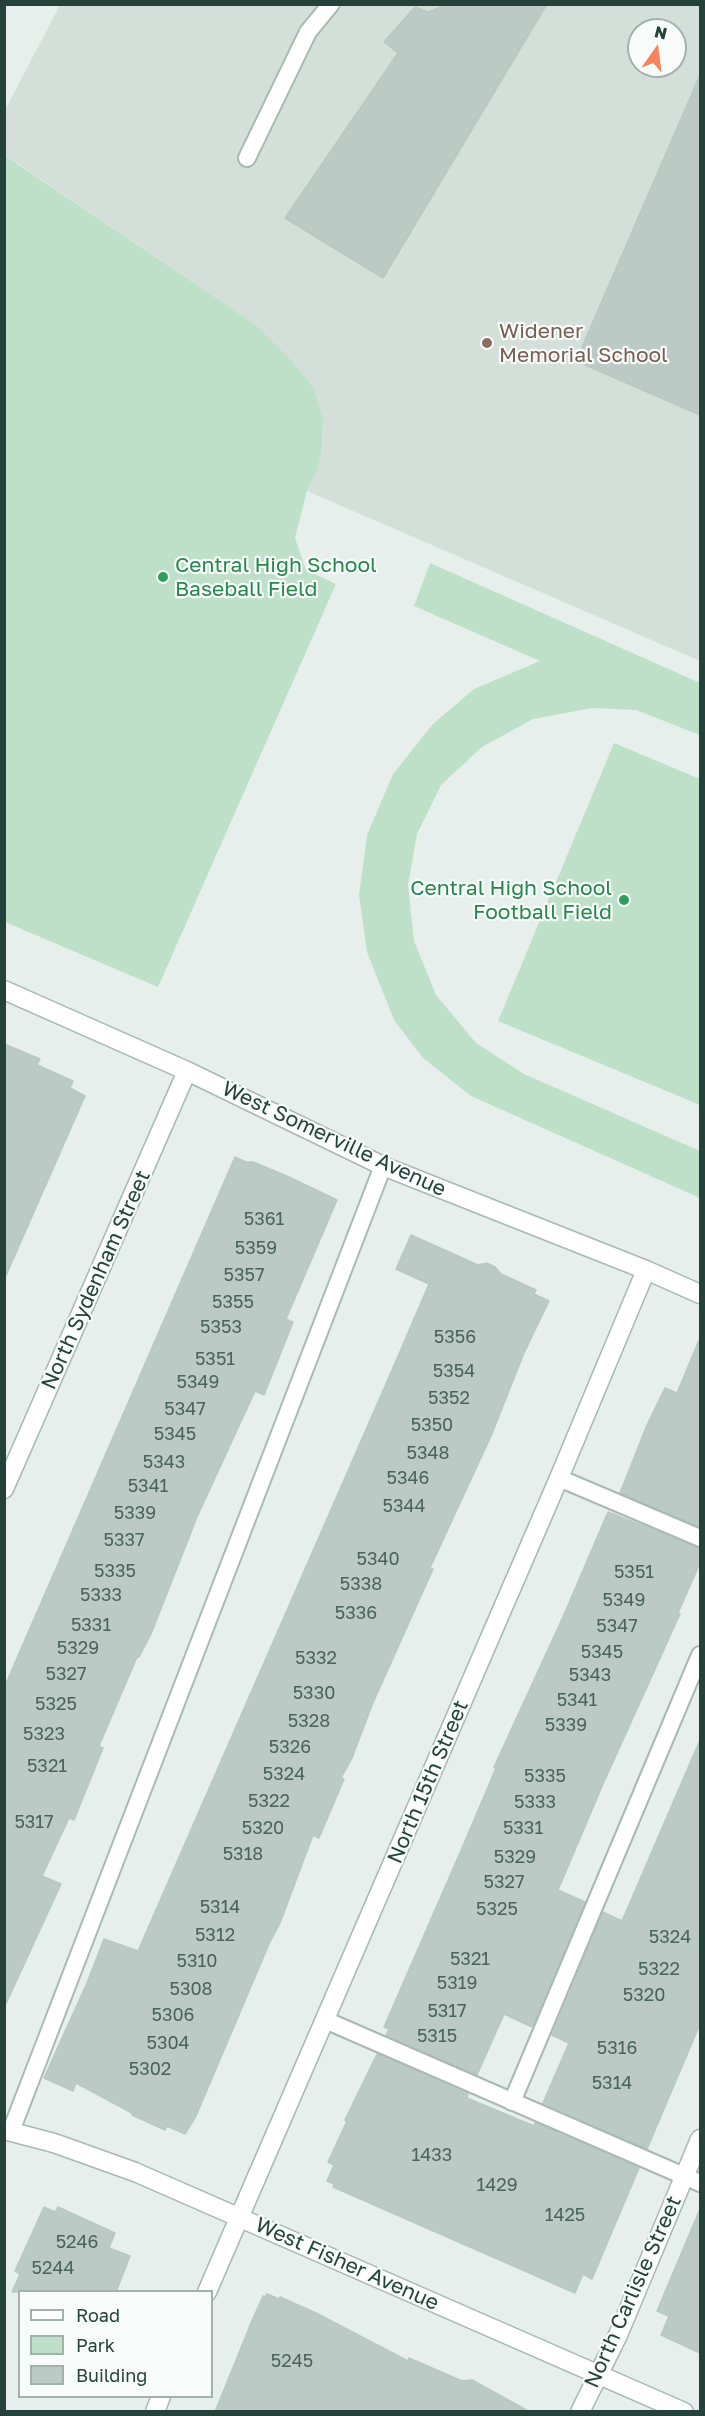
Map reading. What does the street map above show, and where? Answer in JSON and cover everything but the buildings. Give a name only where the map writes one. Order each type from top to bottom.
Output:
[{"type":"street","name":"West Somerville Avenue","points":[[4,990],[187,1071],[383,1166],[646,1270],[700,1294]]},
{"type":"street","name":"North Sydenham Street","points":[[4,1490],[187,1071]]},
{"type":"street","name":"North 15th Street","points":[[208,2290],[559,1478],[646,1270]]},
{"type":"street","name":"West Fisher Avenue","points":[[8,2130],[54,2143],[135,2172],[684,2412]]},
{"type":"street","name":"North Carlisle Street","points":[[580,2412],[693,2180],[700,2139]]},
{"type":"street","points":[[155,2412],[161,2398]]},
{"type":"lane","points":[[247,158],[308,32],[331,4]]},
{"type":"lane","points":[[8,2130],[383,1166]]},
{"type":"lane","points":[[559,1478],[700,1538]]},
{"type":"lane","points":[[512,2102],[700,1655]]},
{"type":"lane","points":[[326,2020],[693,2180]]},
{"type":"shaded area","name":"Widener Memorial School","points":[[60,5],[700,5],[700,661],[307,491],[318,469],[322,449],[323,419],[256,325],[5,155],[4,112]]},
{"type":"green space","name":"Central High School Baseball Field","points":[[4,155],[256,325],[293,362],[314,389],[323,419],[322,449],[318,469],[307,491],[295,538],[306,570],[336,584],[158,987],[5,922]]},
{"type":"green space","points":[[430,563],[700,683],[700,735],[636,710],[592,708],[533,719],[482,747],[441,785],[417,834],[408,885],[414,941],[436,995],[476,1043],[524,1074],[700,1151],[700,1198],[471,1096],[423,1058],[394,1020],[367,952],[359,895],[367,835],[393,774],[433,724],[474,689],[540,661],[414,606]]},
{"type":"green space","name":"Central High School Football Field","points":[[614,743],[700,779],[700,1105],[498,1021]]},
{"type":"place","name":"Widener Memorial School","points":[[487,343]]},
{"type":"place","name":"Central High School Baseball Field","points":[[163,577]]},
{"type":"place","name":"Central High School Football Field","points":[[624,900]]}]
